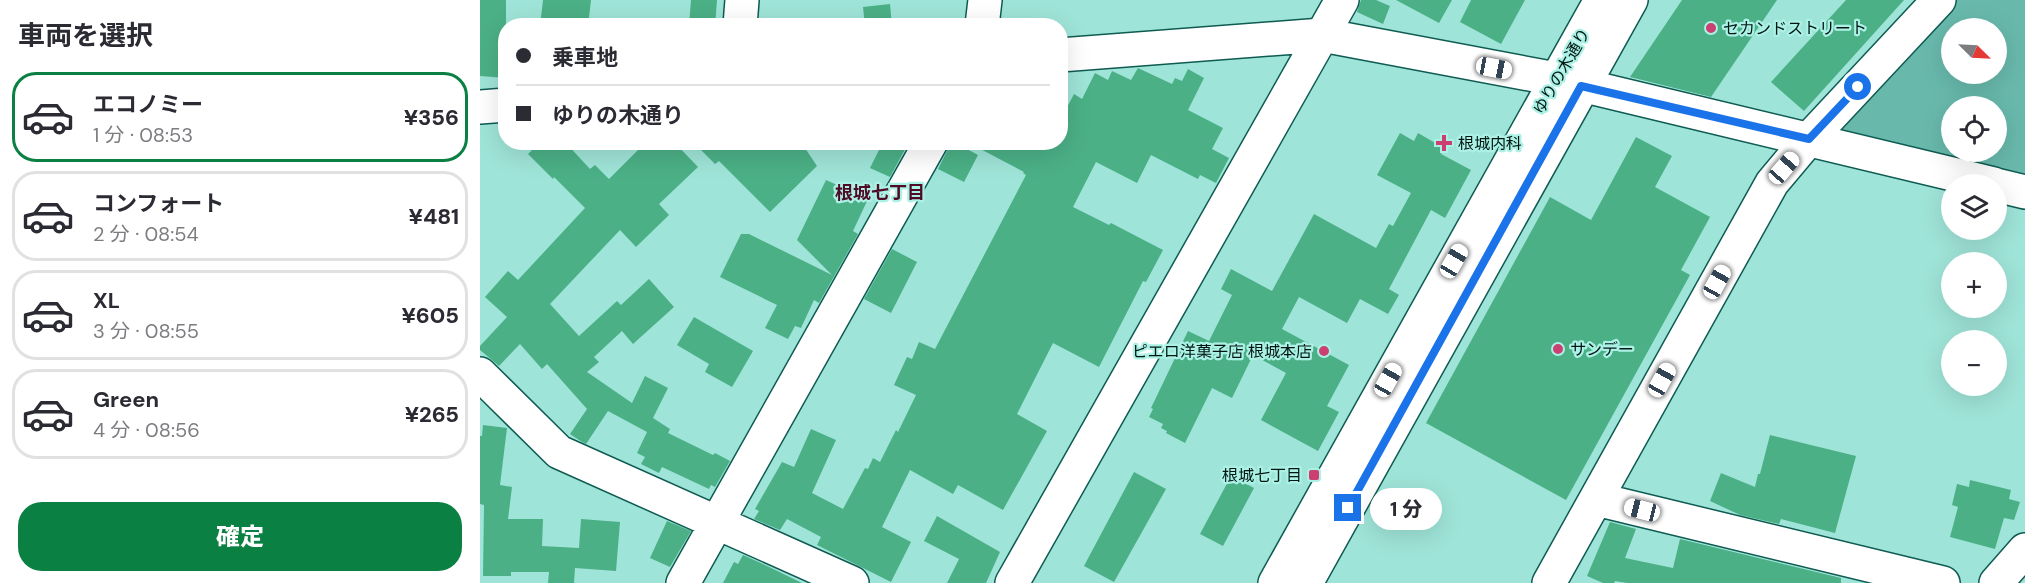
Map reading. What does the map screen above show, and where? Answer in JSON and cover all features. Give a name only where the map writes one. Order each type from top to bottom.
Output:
[{"type":"street","points":[[741,18],[742,0]]},
{"type":"street","points":[[983,18],[985,0]]},
{"type":"street","points":[[1012,583],[1342,0]]},
{"type":"street","name":"ゆりの木通り","points":[[1306,583],[1569,83],[1601,0]]},
{"type":"street","name":"ゆりの木通り","points":[[1275,583],[1569,83],[1631,0]]},
{"type":"street","points":[[1549,583],[1772,183],[1809,139],[1939,0]]},
{"type":"street","points":[[1068,55],[1322,35],[1569,83],[1951,174]]},
{"type":"street","points":[[480,107],[498,106]]},
{"type":"street","points":[[683,583],[927,150]]},
{"type":"street","points":[[2007,188],[2025,192]]},
{"type":"street","points":[[480,374],[559,452],[852,583]]},
{"type":"street","points":[[1596,499],[1943,583]]},
{"type":"street","points":[[1996,583],[2025,550]]},
{"type":"green space","points":[[1939,0],[2025,0],[2025,192],[2007,188],[2007,174],[1952,174],[1809,139]]},
{"type":"building","points":[[480,0],[506,0],[506,18],[498,18],[498,77],[480,76]]},
{"type":"building","points":[[543,0],[591,0],[589,18],[541,18]]},
{"type":"building","points":[[691,0],[717,0],[716,18],[690,18]]},
{"type":"building","points":[[1361,0],[1376,0],[1390,6],[1383,24],[1357,12]]},
{"type":"building","points":[[1396,0],[1452,0],[1439,23]]},
{"type":"building","points":[[1471,0],[1525,0],[1501,44],[1460,22]]},
{"type":"building","name":"セカンドストリート","points":[[1682,0],[1777,0],[1711,97],[1630,77]]},
{"type":"building","points":[[1846,0],[1904,0],[1804,111],[1771,82]]},
{"type":"building","points":[[890,4],[891,18],[864,18],[863,7]]},
{"type":"building","points":[[1138,68],[1172,84],[1175,78],[1182,81],[1188,69],[1204,78],[1188,110],[1223,128],[1212,149],[1229,158],[1216,183],[1200,175],[1198,179],[1151,155],[1137,183],[1096,162],[1073,207],[1109,225],[1111,223],[1163,250],[1146,282],[1143,281],[1099,367],[1053,343],[1017,414],[1047,431],[1003,510],[958,485],[953,494],[910,470],[882,527],[911,542],[891,582],[817,545],[821,537],[787,519],[780,530],[754,519],[759,511],[755,509],[782,462],[794,467],[811,429],[836,440],[812,493],[843,509],[865,468],[868,469],[873,458],[880,462],[916,395],[894,385],[907,357],[912,359],[919,342],[935,349],[1026,175],[982,150],[1068,150],[1068,106],[1074,94],[1082,99],[1095,73],[1108,80],[1112,71],[1131,80]]},
{"type":"building","points":[[1400,133],[1414,141],[1418,133],[1444,148],[1441,154],[1471,170],[1445,218],[1431,210],[1389,289],[1399,295],[1388,314],[1360,299],[1347,323],[1299,297],[1282,329],[1349,365],[1327,406],[1339,412],[1318,451],[1261,420],[1286,373],[1253,355],[1232,398],[1212,388],[1185,443],[1166,433],[1167,431],[1161,428],[1163,424],[1149,417],[1153,409],[1151,408],[1188,331],[1209,341],[1232,295],[1221,289],[1231,269],[1272,291],[1314,214],[1376,248],[1389,224],[1393,226],[1411,193],[1377,175]]},
{"type":"building","name":"サンデー","points":[[1636,137],[1672,156],[1655,187],[1710,217],[1681,270],[1690,275],[1566,500],[1426,423],[1550,197],[1591,220]]},
{"type":"building","points":[[532,150],[572,150],[590,169],[595,165],[609,179],[638,150],[682,150],[698,167],[659,204],[669,215],[636,247],[620,230],[550,304],[579,336],[617,301],[621,305],[649,279],[674,307],[633,344],[622,331],[594,357],[599,362],[587,372],[632,403],[645,376],[668,388],[653,418],[670,429],[668,433],[730,461],[715,487],[711,485],[709,489],[662,467],[659,473],[641,464],[645,457],[637,453],[647,432],[608,411],[586,444],[582,442],[570,434],[587,409],[547,364],[542,369],[520,344],[499,366],[480,350],[480,346],[507,317],[485,297],[508,271],[518,280],[585,208],[528,154]]},
{"type":"building","points":[[701,150],[806,150],[817,166],[770,212],[719,161],[715,164]]},
{"type":"building","points":[[879,150],[905,150],[890,177],[870,168]]},
{"type":"building","points":[[969,150],[978,155],[964,182],[938,169],[947,151]]},
{"type":"building","points":[[826,180],[868,199],[853,231],[858,234],[819,303],[814,300],[801,328],[795,326],[788,339],[765,328],[777,305],[720,277],[741,234],[749,234],[832,275],[797,240]]},
{"type":"building","points":[[892,249],[917,262],[891,313],[864,299]]},
{"type":"building","points":[[694,317],[753,351],[732,387],[705,372],[709,364],[677,345]]},
{"type":"building","points":[[483,425],[507,428],[500,485],[512,487],[508,519],[543,519],[542,546],[579,548],[581,519],[620,522],[616,571],[575,568],[574,583],[548,583],[549,572],[511,572],[511,576],[483,576],[484,505],[480,504],[480,436],[482,436]]},
{"type":"building","points":[[1770,435],[1856,456],[1835,533],[1781,519],[1779,524],[1740,515],[1710,501],[1721,473],[1755,487]]},
{"type":"building","points":[[1134,472],[1166,489],[1114,582],[1084,566]]},
{"type":"building","points":[[1231,476],[1254,488],[1223,546],[1200,534]]},
{"type":"building","points":[[1970,480],[2011,490],[2009,499],[2020,502],[2014,520],[2004,518],[1995,549],[1950,537],[1958,507],[1952,505],[1957,484],[1969,487]]},
{"type":"building","points":[[937,516],[1000,552],[986,583],[947,583],[959,559],[924,541]]},
{"type":"building","points":[[667,521],[691,531],[670,567],[650,558]]},
{"type":"building","points":[[1610,522],[1636,529],[1625,558],[1673,568],[1680,539],[1841,578],[1841,583],[1627,583],[1615,581],[1614,583],[1603,583],[1587,576]]},
{"type":"building","points":[[743,555],[802,583],[723,583],[734,562],[738,564]]},
{"type":"place","name":"セカンドストリート","points":[[1711,28]]},
{"type":"place","name":"根城内科","points":[[1444,143]]},
{"type":"place","name":"サンデー","points":[[1558,349]]},
{"type":"place","name":"ピエロ洋菓子店 根城本店","points":[[1324,351]]},
{"type":"place","name":"根城七丁目","points":[[1314,475]]},
{"type":"district","name":"根城七丁目","points":[[880,193]]},
{"type":"route","points":[[1348,508],[1581,86],[1809,139],[1858,87]]}]
